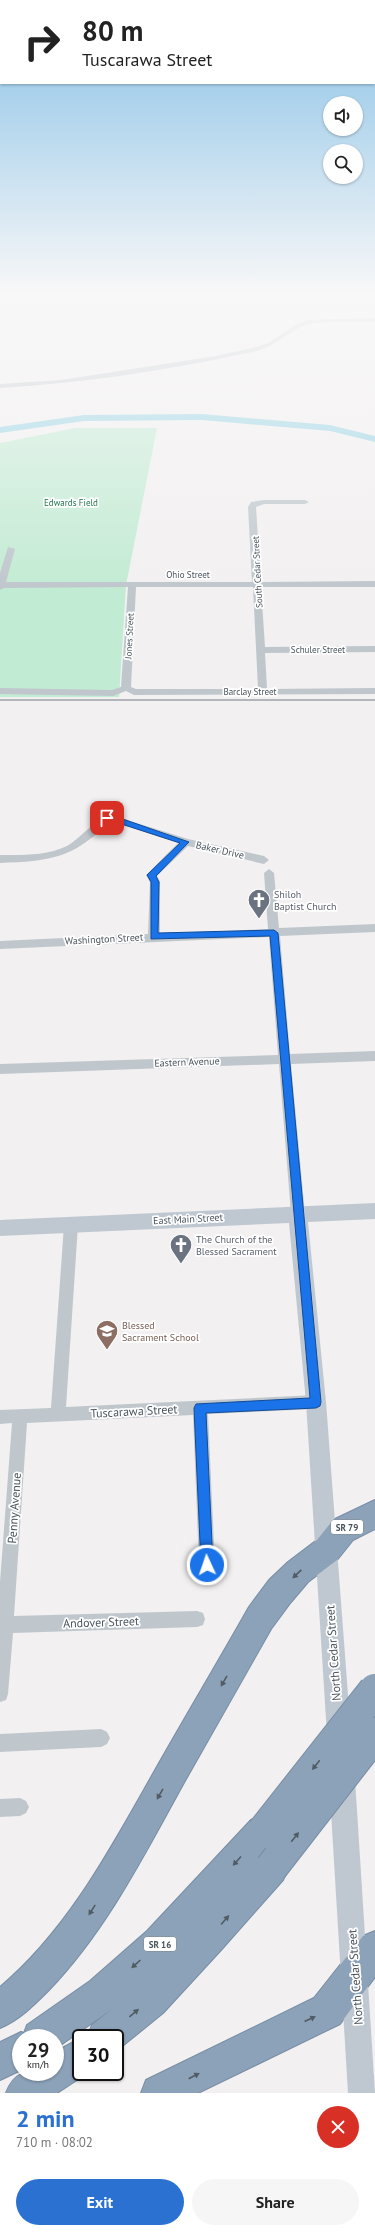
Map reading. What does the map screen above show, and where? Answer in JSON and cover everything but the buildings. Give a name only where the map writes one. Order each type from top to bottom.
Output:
[{"type":"highway","name":"SR 79","points":[[327,1550],[343,1530],[375,1514]]},
{"type":"highway","points":[[0,2010],[13,2000],[52,1962],[83,1923],[112,1877],[260,1618],[280,1591],[327,1550]]},
{"type":"highway","name":"SR 16","points":[[55,2029],[65,2023],[107,1990],[161,1943],[263,1832],[375,1690]]},
{"type":"highway","points":[[116,2029],[150,2000],[209,1938],[271,1868],[375,1734]]},
{"type":"highway","points":[[159,2093],[327,2011],[365,1962]]},
{"type":"highway","points":[[0,2062],[12,2055]]},
{"type":"highway","points":[[24,2093],[72,2062]]},
{"type":"main road","name":"East Main Street","points":[[0,1228],[375,1211]]},
{"type":"main road","name":"North Cedar Street","points":[[298,1214],[365,1962],[366,2087]]},
{"type":"street","name":"South Cedar Street","points":[[263,691],[262,650],[252,507],[254,504],[264,502],[306,502]]},
{"type":"street","points":[[1,586],[11,549]]},
{"type":"street","name":"Ohio Street","points":[[1,586],[132,584],[375,584]]},
{"type":"street","name":"Jones Street","points":[[126,688],[132,584]]},
{"type":"street","name":"Schuler Street","points":[[262,650],[375,649]]},
{"type":"street","points":[[0,691],[113,693],[126,688]]},
{"type":"street","name":"Barclay Street","points":[[126,688],[134,692],[375,691]]},
{"type":"street","name":"Baker Drive","points":[[0,859],[43,857],[70,850],[85,840],[107,818],[111,818],[186,842],[264,860]]},
{"type":"street","points":[[154,936],[155,882],[151,875],[186,842]]},
{"type":"street","points":[[269,873],[298,1214]]},
{"type":"street","name":"Washington Street","points":[[0,945],[154,936],[274,933],[375,928]]},
{"type":"street","name":"Eastern Avenue","points":[[0,1069],[375,1056]]},
{"type":"street","points":[[58,1415],[71,1225]]},
{"type":"street","name":"Tuscarawa Street","points":[[0,1418],[316,1402]]},
{"type":"street","points":[[200,1408],[207,1565]]},
{"type":"street","name":"Penny Avenue","points":[[0,1694],[20,1417]]},
{"type":"street","name":"Andover Street","points":[[5,1626],[197,1619]]},
{"type":"street","points":[[0,1743],[101,1738]]},
{"type":"street","points":[[0,1808],[20,1807]]},
{"type":"green space","name":"Edwards Field","points":[[75,428],[157,428],[126,585],[119,697],[0,697],[0,443]]},
{"type":"waterway","points":[[0,430],[84,418],[202,417],[330,428],[375,439]]},
{"type":"railway","points":[[0,700],[375,700]]},
{"type":"place","name":"Shiloh Baptist Church","points":[[259,920]]},
{"type":"place","name":"The Church of the Blessed Sacrament","points":[[181,1264]]},
{"type":"place","name":"Blessed Sacrament School","points":[[107,1350]]},
{"type":"route","points":[[107,818],[186,842],[151,875],[155,882],[154,936],[274,933],[316,1402],[200,1408],[207,1565]]}]
